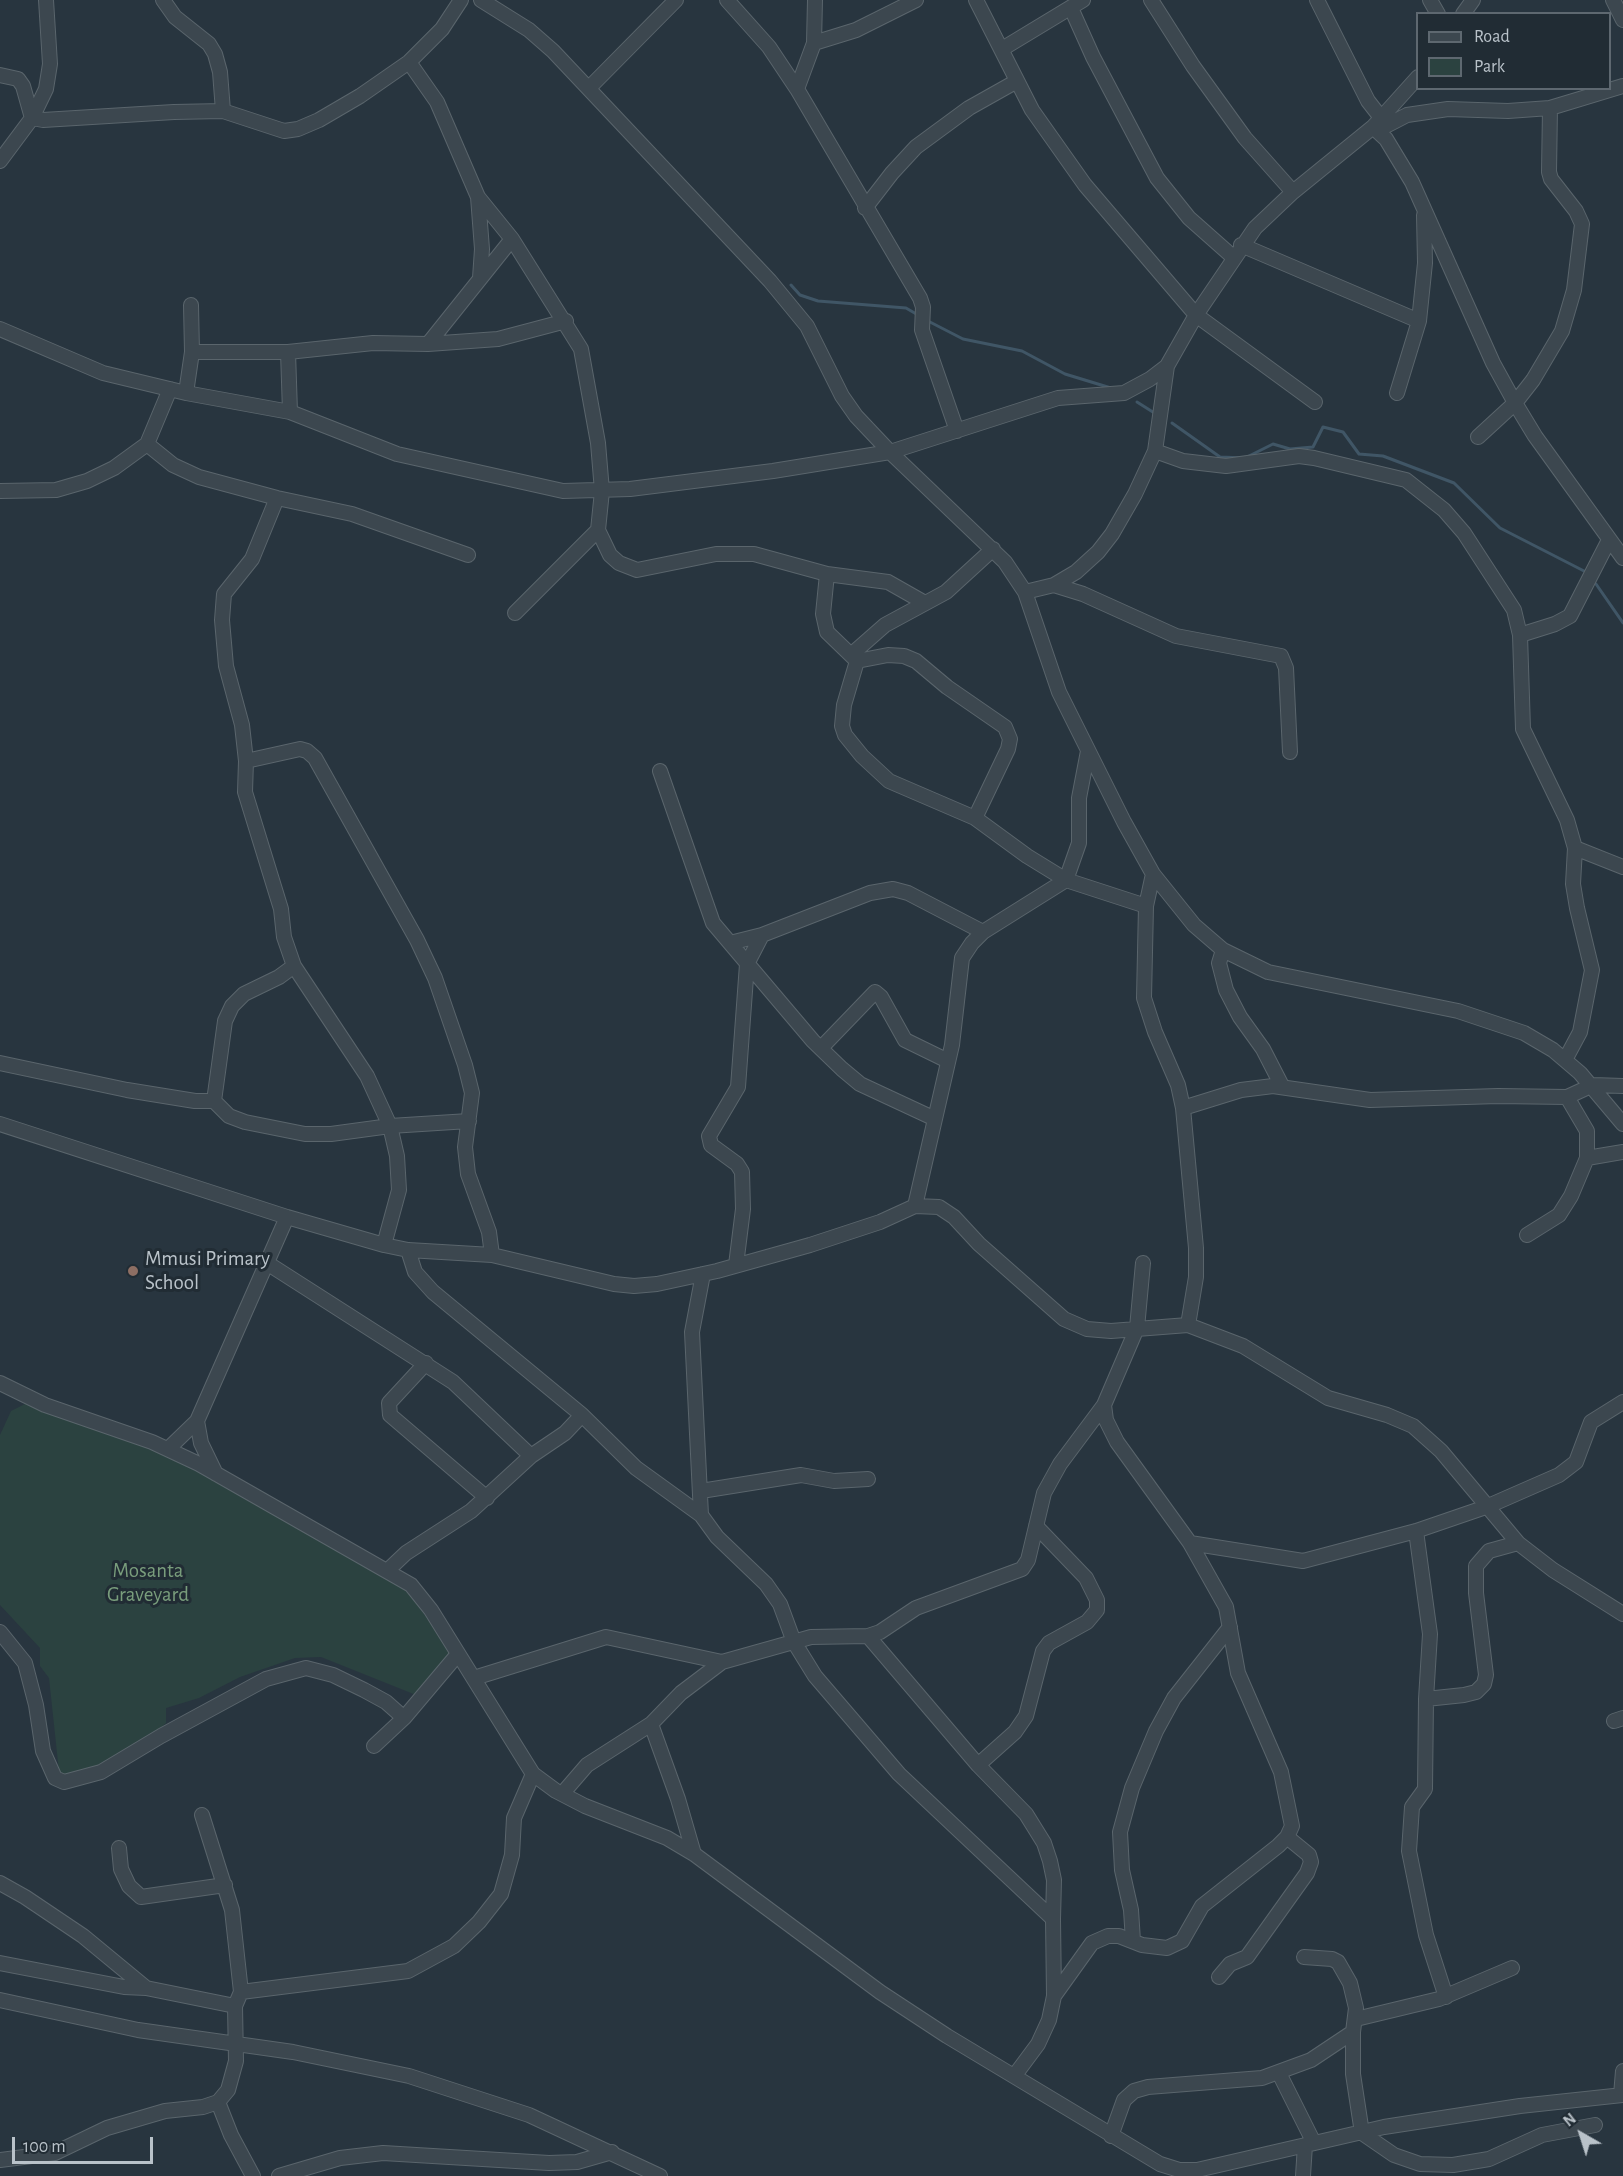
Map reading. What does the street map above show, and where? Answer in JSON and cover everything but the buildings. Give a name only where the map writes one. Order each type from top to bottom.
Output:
[{"type":"street","points":[[0,161],[32,118],[46,89],[50,64],[46,0]]},
{"type":"street","points":[[163,0],[175,16],[209,44],[215,54],[220,72],[223,111]]},
{"type":"street","points":[[32,118],[66,120],[174,112],[223,111],[274,130],[298,129],[360,96],[409,62],[442,29],[461,0]]},
{"type":"street","points":[[481,0],[542,40],[770,281],[807,326],[842,396],[870,433],[993,549],[1025,592],[1051,674],[1088,751],[1153,874],[1194,925],[1223,950],[1252,965],[1289,978],[1424,1004],[1495,1022],[1524,1033],[1565,1060],[1593,1085],[1623,1124]]},
{"type":"street","points":[[589,88],[676,0]]},
{"type":"street","points":[[727,0],[769,47],[920,298],[922,330],[957,431]]},
{"type":"street","points":[[796,89],[814,43],[816,0]]},
{"type":"street","points":[[814,43],[856,30],[916,0]]},
{"type":"street","points":[[976,0],[1017,81],[1050,138],[1085,186],[1196,315],[1315,402]]},
{"type":"street","points":[[1151,0],[1193,66],[1245,138],[1293,192]]},
{"type":"street","points":[[1317,0],[1378,126],[1396,154],[1424,210],[1493,363],[1535,436],[1623,558]]},
{"type":"street","points":[[1613,0],[1623,20]]},
{"type":"street","points":[[1002,49],[1077,4],[1093,57],[1157,177],[1189,218],[1233,257]]},
{"type":"street","points":[[409,62],[437,102],[478,197],[512,239],[566,321],[581,350],[598,443],[602,491],[598,530],[610,555],[619,563],[636,570],[696,557],[737,553],[754,554],[827,574],[888,582],[925,603]]},
{"type":"street","points":[[0,75],[18,79],[23,86],[32,118]]},
{"type":"street","points":[[1025,592],[1054,585],[1085,565],[1112,534],[1135,494],[1155,451],[1167,366],[1196,315],[1241,245],[1255,228],[1293,192],[1378,126],[1416,79]]},
{"type":"street","points":[[865,208],[916,147],[981,100],[1017,81]]},
{"type":"street","points":[[1378,126],[1407,115],[1448,109],[1508,111],[1550,108],[1610,90]]},
{"type":"street","points":[[1479,437],[1515,403],[1549,354],[1567,319],[1582,237],[1582,224],[1576,211],[1551,179],[1549,172],[1550,108]]},
{"type":"street","points":[[478,197],[480,278]]},
{"type":"street","points":[[1397,393],[1419,321],[1425,263],[1424,210]]},
{"type":"street","points":[[428,344],[512,239]]},
{"type":"street","points":[[1241,245],[1419,321]]},
{"type":"street","points":[[186,393],[192,352],[191,305]]},
{"type":"street","points":[[192,352],[288,351],[373,343],[428,344],[498,339],[566,321]]},
{"type":"street","points":[[0,329],[102,373],[186,393],[290,412],[397,454],[532,486],[563,491],[602,491],[773,471],[890,452],[1058,398],[1128,392],[1167,366]]},
{"type":"street","points":[[288,351],[290,412]]},
{"type":"street","points":[[0,491],[56,490],[87,481],[131,458],[147,444],[170,389]]},
{"type":"street","points":[[147,444],[173,465],[199,477],[277,498],[352,514],[468,555]]},
{"type":"street","points":[[1155,451],[1183,461],[1226,466],[1299,456],[1406,480],[1437,504],[1464,533],[1514,610],[1520,635],[1523,729],[1567,820],[1575,848],[1573,884],[1576,908],[1593,970],[1580,1032],[1565,1060]]},
{"type":"street","points":[[277,498],[252,559],[224,594],[222,620],[226,666],[242,725],[246,761],[245,792],[281,909],[284,937],[294,966],[367,1076],[390,1126],[397,1156],[399,1190],[384,1245]]},
{"type":"street","points":[[514,613],[598,530]]},
{"type":"street","points":[[1520,635],[1555,624],[1570,616],[1609,540]]},
{"type":"street","points":[[993,549],[946,592],[885,625],[855,657],[842,716],[845,735],[850,743],[889,781],[975,818],[1027,856],[1066,880],[1146,906]]},
{"type":"street","points":[[827,574],[825,626],[831,636],[855,657],[904,656],[916,661],[947,687],[1005,727],[1010,739],[1008,749],[975,818]]},
{"type":"street","points":[[1054,585],[1083,594],[1176,636],[1281,656],[1286,668],[1290,752]]},
{"type":"street","points":[[246,761],[300,749],[307,751],[315,758],[435,978],[465,1065],[472,1093],[465,1147],[468,1174],[489,1232],[492,1255]]},
{"type":"street","points":[[915,1206],[933,1118],[952,1045],[959,966],[965,952],[983,932],[1066,880],[1079,843],[1079,798],[1088,751]]},
{"type":"street","points":[[660,771],[713,923],[821,1048],[860,1084],[933,1118]]},
{"type":"street","points":[[1575,848],[1623,867]]},
{"type":"street","points":[[1153,874],[1146,906],[1144,998],[1155,1032],[1178,1085],[1183,1108],[1196,1260],[1194,1296],[1188,1325]]},
{"type":"street","points":[[730,943],[762,935],[870,893],[893,889],[908,893],[983,932]]},
{"type":"street","points":[[736,1265],[743,1209],[742,1172],[737,1164],[711,1145],[709,1136],[738,1087],[747,963],[762,935]]},
{"type":"street","points":[[1223,950],[1219,963],[1226,990],[1240,1017],[1263,1048],[1282,1086]]},
{"type":"street","points":[[214,1101],[224,1029],[232,1006],[244,994],[279,977],[294,966]]},
{"type":"street","points":[[821,1048],[875,992],[881,996],[905,1040],[948,1061]]},
{"type":"street","points":[[0,1063],[128,1090],[195,1101],[214,1101],[229,1116],[246,1122],[305,1134],[331,1134],[390,1126],[469,1121]]},
{"type":"street","points":[[1183,1108],[1241,1090],[1282,1086],[1370,1100],[1478,1096],[1567,1097],[1593,1085],[1623,1086]]},
{"type":"street","points":[[1527,1235],[1559,1215],[1571,1196],[1587,1158],[1587,1131],[1567,1097]]},
{"type":"street","points":[[0,1124],[287,1217],[384,1245],[408,1250],[492,1255],[614,1284],[634,1286],[657,1284],[704,1274],[810,1245],[880,1222],[915,1206],[939,1207],[954,1217],[979,1245],[1064,1319],[1088,1329],[1188,1325],[1244,1346],[1328,1398],[1380,1412],[1413,1426],[1441,1451],[1518,1543],[1553,1570],[1623,1614]]},
{"type":"street","points":[[1587,1158],[1623,1152]]},
{"type":"street","points":[[168,1449],[197,1421],[287,1217]]},
{"type":"street","points":[[408,1250],[415,1272],[433,1292],[582,1415],[636,1468],[701,1515],[717,1538],[766,1584],[780,1604],[794,1642],[815,1676],[899,1774],[1053,1919]]},
{"type":"street","points":[[267,1263],[426,1363],[475,1401],[531,1456]]},
{"type":"street","points":[[562,1794],[587,1765],[651,1724],[681,1693],[722,1662],[811,1637],[868,1636],[880,1632],[916,1608],[1022,1569],[1028,1560],[1044,1493],[1060,1464],[1104,1405],[1137,1328],[1143,1263]]},
{"type":"street","points":[[701,1515],[692,1332],[704,1274]]},
{"type":"street","points":[[426,1363],[389,1402],[390,1415],[487,1498]]},
{"type":"street","points":[[0,1401],[3,1385],[45,1405],[168,1449],[411,1585],[474,1678],[534,1774],[562,1794],[667,1838],[694,1854],[880,1992],[947,2036],[1160,2164],[1191,2174],[1384,2127],[1509,2108],[1622,2095],[1623,2071]]},
{"type":"street","points":[[1190,1543],[1303,1561],[1416,1531],[1486,1507],[1570,1468],[1582,1449],[1584,1436],[1591,1422],[1623,1402]]},
{"type":"street","points":[[1054,1996],[1092,1943],[1108,1936],[1119,1936],[1167,1948],[1182,1941],[1202,1906],[1287,1837],[1292,1826],[1281,1772],[1238,1673],[1226,1607],[1190,1543],[1117,1442],[1106,1420],[1104,1405]]},
{"type":"street","points":[[387,1571],[406,1553],[487,1498],[531,1456],[565,1432],[582,1415]]},
{"type":"street","points":[[197,1421],[201,1443],[216,1474]]},
{"type":"street","points":[[701,1491],[801,1475],[834,1481],[868,1479]]},
{"type":"street","points":[[978,1765],[1015,1732],[1026,1716],[1043,1651],[1049,1642],[1087,1622],[1097,1610],[1097,1600],[1086,1578],[1036,1526]]},
{"type":"street","points":[[1416,1531],[1430,1634],[1426,1699],[1425,1789],[1412,1807],[1409,1851],[1426,1935],[1446,1997]]},
{"type":"street","points":[[1426,1699],[1476,1692],[1485,1684],[1486,1675],[1476,1593],[1476,1566],[1489,1551],[1518,1543]]},
{"type":"street","points":[[1133,1941],[1131,1910],[1122,1870],[1120,1832],[1132,1788],[1156,1731],[1174,1698],[1230,1627]]},
{"type":"street","points":[[0,1632],[25,1663],[36,1705],[43,1751],[55,1778],[64,1782],[101,1772],[161,1736],[266,1679],[306,1668],[333,1675],[364,1690],[386,1702],[404,1718]]},
{"type":"street","points":[[868,1636],[978,1765],[1026,1814],[1044,1843],[1054,1880],[1054,1996],[1049,2020],[1038,2044],[1015,2076]]},
{"type":"street","points":[[474,1678],[606,1637],[722,1662]]},
{"type":"street","points":[[374,1746],[404,1718],[458,1654]]},
{"type":"street","points":[[651,1724],[678,1799],[694,1854]]},
{"type":"street","points":[[241,1992],[408,1971],[454,1946],[479,1923],[501,1894],[512,1855],[514,1818],[534,1774]]},
{"type":"street","points":[[0,2160],[55,2153],[107,2128],[165,2111],[203,2107],[218,2102],[228,2090],[237,2045],[235,2006],[241,1992],[234,1920],[202,1815]]},
{"type":"street","points":[[1219,1977],[1230,1964],[1247,1957],[1307,1873],[1311,1862],[1310,1855],[1287,1837]]},
{"type":"street","points":[[119,1848],[125,1878],[129,1886],[141,1897],[225,1885]]},
{"type":"street","points":[[0,1883],[25,1896],[83,1936],[146,1988]]},
{"type":"street","points":[[1304,1957],[1332,1959],[1338,1962],[1350,1983],[1354,2026],[1353,2074],[1362,2133],[1394,2156],[1420,2164],[1453,2164],[1489,2159],[1542,2136],[1595,2125]]},
{"type":"street","points":[[0,1963],[235,2006]]},
{"type":"street","points":[[1112,2136],[1124,2100],[1134,2091],[1148,2087],[1253,2080],[1279,2073],[1311,2060],[1354,2026],[1446,1997],[1512,1968]]},
{"type":"street","points":[[0,2000],[138,2030],[337,2061],[419,2079],[529,2115],[660,2176]]},
{"type":"street","points":[[1279,2073],[1309,2144],[1303,2176]]},
{"type":"street","points":[[218,2102],[231,2134],[253,2176]]},
{"type":"street","points":[[279,2176],[340,2158],[382,2153],[549,2163],[577,2162],[612,2152]]},
{"type":"green space","name":"Mosanta Graveyard","points":[[33,1400],[192,1465],[404,1586],[451,1652],[416,1695],[321,1657],[295,1658],[240,1677],[199,1698],[166,1708],[166,1723],[152,1736],[137,1742],[117,1763],[60,1781],[49,1678],[40,1666],[40,1648],[0,1605],[0,1435],[11,1411]]},
{"type":"waterway","points":[[791,285],[800,295],[818,301],[906,308],[918,315]]},
{"type":"waterway","points":[[928,321],[963,339],[1022,351],[1065,374],[1111,388]]},
{"type":"waterway","points":[[1137,402],[1156,414]]},
{"type":"waterway","points":[[1172,423],[1220,457],[1245,458],[1273,444],[1290,449],[1313,447],[1323,427],[1343,432],[1359,454],[1383,456],[1454,483],[1500,528],[1584,571]]},
{"type":"waterway","points":[[1596,584],[1623,623]]},
{"type":"place","name":"Mmusi Primary School","points":[[133,1271]]}]
